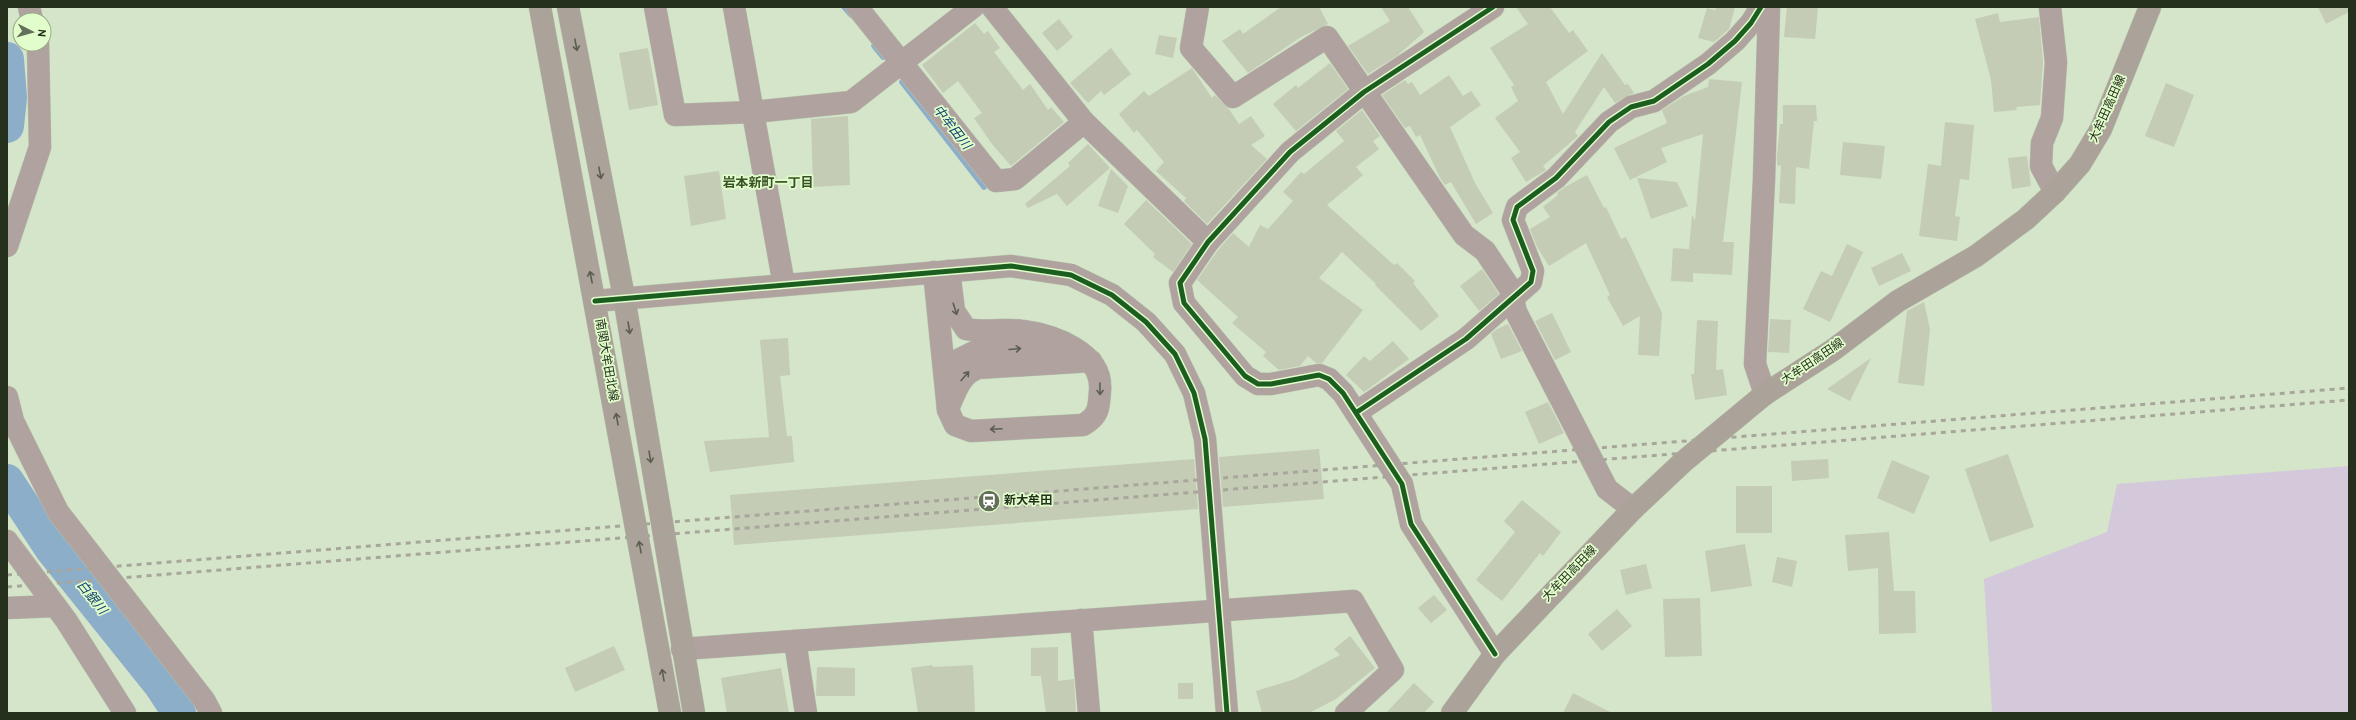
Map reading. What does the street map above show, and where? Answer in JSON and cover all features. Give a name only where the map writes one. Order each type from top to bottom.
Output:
[{"type":"main road","name":"南関大牟田北線","points":[[540,7],[670,713]]},
{"type":"main road","points":[[568,7],[624,297],[682,649],[694,713]]},
{"type":"main road","name":"大牟田高田線","points":[[1452,713],[1495,654],[1633,509],[1683,462],[1765,394],[1833,350],[1898,301],[1976,256],[2026,219],[2055,192],[2080,164],[2101,129],[2150,7]]},
{"type":"street","points":[[655,7],[675,115],[753,112],[851,102],[973,7]]},
{"type":"street","points":[[734,7],[784,284]]},
{"type":"street","points":[[858,7],[900,63],[996,181],[1015,179],[1084,122]]},
{"type":"street","points":[[992,7],[1084,122],[1208,242]]},
{"type":"street","points":[[1198,7],[1191,48],[1233,97],[1327,36],[1364,92],[1464,235],[1485,251],[1511,290],[1516,312],[1535,352],[1607,489],[1633,509]]},
{"type":"street","points":[[1493,7],[1364,92],[1290,152],[1208,242],[1180,282],[1184,303],[1245,376],[1258,384],[1271,384],[1319,375],[1329,379],[1344,393],[1402,484],[1411,524],[1495,654]]},
{"type":"street","points":[[1356,412],[1466,339],[1531,282],[1533,271],[1513,220],[1517,207],[1556,178],[1609,122],[1631,107],[1654,101],[1708,64],[1735,41],[1751,23],[1761,7]]},
{"type":"street","points":[[1765,394],[1755,364],[1764,179],[1769,7]]},
{"type":"street","points":[[2050,7],[2056,62],[2052,118],[2042,143],[2041,166],[2055,192]]},
{"type":"street","points":[[7,246],[40,147],[38,52]]},
{"type":"street","points":[[595,301],[624,297],[1011,266],[1071,275],[1112,295],[1146,322],[1175,354],[1194,393],[1205,439],[1227,713]]},
{"type":"street","points":[[942,272],[954,311],[966,329],[981,332],[1023,331],[1058,340],[1091,361],[1097,369],[1100,387],[1099,406],[1094,419],[1083,425],[971,431],[955,425],[948,410],[945,378],[942,272]]},
{"type":"street","points":[[945,378],[958,360],[974,352],[1065,344]]},
{"type":"street","points":[[948,410],[957,386],[969,371],[978,368],[1091,361]]},
{"type":"street","points":[[7,397],[13,421],[58,512],[204,700],[211,713]]},
{"type":"street","points":[[7,541],[55,606],[125,713]]},
{"type":"street","points":[[682,649],[1353,601],[1393,670],[1346,713]]},
{"type":"street","points":[[7,608],[55,606]]},
{"type":"street","points":[[1081,620],[1089,713]]},
{"type":"street","points":[[795,641],[806,713]]},
{"type":"shaded area","points":[[2349,466],[2349,713],[1992,713],[1984,579],[2107,532],[2117,484]]},
{"type":"building","points":[[1281,7],[1319,7],[1328,24],[1301,37],[1248,73],[1222,41],[1240,29],[1243,34]]},
{"type":"building","points":[[1381,7],[1408,7],[1424,32],[1397,56],[1368,74],[1348,46],[1390,21]]},
{"type":"building","points":[[1516,7],[1550,7],[1569,33],[1573,30],[1588,51],[1546,82],[1563,114],[1602,53],[1625,85],[1628,84],[1634,93],[1615,103],[1604,87],[1575,132],[1578,136],[1543,166],[1546,170],[1526,182],[1511,158],[1520,152],[1495,118],[1518,101],[1511,87],[1514,85],[1490,48],[1528,24]]},
{"type":"building","points":[[1716,7],[1735,7],[1729,29],[1714,42],[1698,38],[1707,8],[1715,10]]},
{"type":"building","points":[[1787,7],[1818,7],[1815,39],[1784,37]]},
{"type":"building","points":[[2318,7],[2349,7],[2349,12],[2326,24]]},
{"type":"building","points":[[1998,13],[2000,22],[2039,17],[2043,62],[2040,105],[2016,107],[2017,110],[1994,112],[1991,80],[1975,19]]},
{"type":"building","points":[[1059,19],[1073,37],[1057,51],[1042,33]]},
{"type":"building","points":[[975,23],[984,34],[988,31],[1000,48],[994,52],[1023,90],[1030,84],[1048,110],[1051,107],[1064,122],[1011,166],[992,144],[974,118],[982,113],[958,81],[943,93],[922,65]]},
{"type":"building","points":[[1159,35],[1177,38],[1173,58],[1155,54]]},
{"type":"building","points":[[648,48],[658,105],[629,110],[619,53]]},
{"type":"building","points":[[1111,48],[1131,74],[1104,95],[1101,91],[1088,103],[1070,83]]},
{"type":"building","points":[[1330,63],[1348,89],[1296,131],[1273,104],[1296,85],[1298,88]]},
{"type":"building","points":[[1192,68],[1212,98],[1215,95],[1229,109],[1239,124],[1251,116],[1265,136],[1251,145],[1267,159],[1207,224],[1184,201],[1186,198],[1156,171],[1164,162],[1137,130],[1134,133],[1119,114],[1144,91],[1149,96]]},
{"type":"building","points":[[1449,75],[1463,96],[1471,91],[1481,105],[1450,127],[1475,183],[1493,213],[1476,224],[1451,182],[1445,185],[1440,178],[1420,135],[1416,137],[1410,126],[1405,128],[1382,95],[1405,80],[1408,84],[1412,82],[1420,95]]},
{"type":"building","points":[[1709,79],[1742,82],[1723,242],[1734,242],[1732,275],[1693,273],[1693,282],[1671,281],[1673,248],[1689,249],[1692,215],[1695,220],[1703,134],[1661,148],[1667,162],[1630,180],[1614,148],[1667,123],[1662,110],[1684,96],[1708,87]]},
{"type":"building","points":[[2166,83],[2194,95],[2174,147],[2145,136]]},
{"type":"building","points":[[1783,105],[1816,105],[1817,121],[1814,121],[1809,169],[1796,167],[1795,204],[1779,203],[1781,166],[1777,165],[1777,155],[1780,124],[1783,124]]},
{"type":"building","points":[[1362,110],[1380,136],[1373,141],[1379,149],[1356,167],[1363,175],[1327,205],[1394,265],[1397,263],[1415,281],[1413,283],[1439,316],[1421,331],[1375,285],[1376,284],[1342,252],[1319,278],[1363,310],[1322,363],[1316,363],[1308,356],[1300,366],[1279,370],[1263,356],[1266,352],[1232,323],[1238,317],[1197,280],[1218,250],[1233,233],[1249,247],[1260,225],[1268,229],[1293,201],[1283,192],[1301,172],[1304,174],[1344,141],[1336,131]]},
{"type":"building","points":[[848,116],[850,185],[813,187],[811,119]]},
{"type":"building","points":[[1945,122],[1974,125],[1969,180],[1960,179],[1955,216],[1960,217],[1957,241],[1919,236],[1928,164],[1941,166]]},
{"type":"building","points":[[1843,142],[1885,146],[1881,179],[1840,175]]},
{"type":"building","points":[[1088,144],[1110,168],[1067,206],[1057,194],[1028,208],[1025,204],[1070,166],[1068,163]]},
{"type":"building","points":[[2027,156],[2031,186],[2012,189],[2008,158]]},
{"type":"building","points":[[1111,169],[1128,186],[1118,213],[1098,206]]},
{"type":"building","points":[[719,171],[726,219],[691,226],[684,176]]},
{"type":"building","points":[[1587,175],[1604,208],[1606,207],[1621,239],[1626,237],[1662,313],[1659,356],[1638,355],[1640,316],[1623,326],[1607,297],[1610,295],[1586,243],[1549,266],[1537,247],[1530,229],[1550,217],[1543,207],[1558,195],[1557,193],[1565,187]]},
{"type":"building","points":[[1637,178],[1677,182],[1688,206],[1651,219]]},
{"type":"building","points":[[1146,200],[1192,244],[1173,272],[1153,257],[1155,254],[1124,224]]},
{"type":"building","points":[[1847,244],[1863,252],[1830,322],[1803,309],[1821,271],[1832,276]]},
{"type":"building","points":[[1902,253],[1911,271],[1879,286],[1871,268]]},
{"type":"building","points":[[1482,269],[1499,294],[1479,311],[1460,286]]},
{"type":"building","points":[[1924,302],[1930,329],[1924,386],[1898,383],[1907,311]]},
{"type":"building","points":[[1552,313],[1571,352],[1555,360],[1535,321]]},
{"type":"building","points":[[1770,319],[1791,320],[1789,353],[1768,352]]},
{"type":"building","points":[[1697,320],[1718,321],[1716,370],[1723,369],[1727,395],[1695,400],[1691,374],[1694,374]]},
{"type":"building","points":[[1508,324],[1522,351],[1501,359],[1491,334],[1497,329]]},
{"type":"building","points":[[788,338],[790,375],[780,376],[787,436],[792,436],[794,462],[710,472],[704,441],[769,437],[760,340]]},
{"type":"building","points":[[1393,341],[1409,359],[1364,392],[1346,375],[1364,356],[1370,361]]},
{"type":"building","points":[[1871,358],[1850,401],[1827,389]]},
{"type":"building","points":[[1548,402],[1564,433],[1539,444],[1525,412]]},
{"type":"building","points":[[1319,449],[1324,499],[1223,507],[1219,457]]},
{"type":"building","points":[[2008,454],[2034,527],[1990,542],[1965,469]]},
{"type":"building","points":[[1194,459],[1198,509],[734,545],[730,495]]},
{"type":"building","points":[[1828,459],[1829,478],[1792,481],[1791,461]]},
{"type":"building","points":[[1892,460],[1930,476],[1914,514],[1877,498]]},
{"type":"building","points":[[1736,486],[1772,486],[1772,533],[1736,533]]},
{"type":"building","points":[[1522,500],[1561,532],[1543,556],[1540,553],[1502,601],[1476,580],[1515,532],[1504,521]]},
{"type":"building","points":[[1889,532],[1894,591],[1915,591],[1916,633],[1879,634],[1878,568],[1848,571],[1845,535]]},
{"type":"building","points":[[1745,544],[1752,586],[1711,592],[1705,551]]},
{"type":"building","points":[[1777,557],[1797,561],[1792,587],[1772,582]]},
{"type":"building","points":[[1646,564],[1652,588],[1626,595],[1620,570]]},
{"type":"building","points":[[1434,595],[1447,610],[1431,623],[1418,608]]},
{"type":"building","points":[[1700,598],[1702,656],[1665,657],[1663,599]]},
{"type":"building","points":[[1617,609],[1632,626],[1602,651],[1588,634]]},
{"type":"building","points":[[1350,636],[1375,668],[1336,699],[1309,713],[1262,713],[1256,691],[1295,679],[1340,655],[1334,649]]},
{"type":"building","points":[[614,646],[625,670],[575,692],[565,668]]},
{"type":"building","points":[[1058,647],[1058,681],[1074,679],[1076,713],[1046,713],[1041,676],[1031,676],[1031,648]]},
{"type":"building","points":[[932,665],[933,667],[973,665],[975,713],[918,713],[911,668]]},
{"type":"building","points":[[817,667],[855,668],[855,696],[816,696]]},
{"type":"building","points":[[781,668],[789,713],[727,713],[721,678]]},
{"type":"building","points":[[1178,683],[1193,683],[1193,699],[1178,699]]},
{"type":"building","points":[[1414,683],[1434,702],[1424,713],[1386,713]]},
{"type":"building","points":[[1573,693],[1612,713],[1563,713]]},
{"type":"waterway","name":"中牟田川","points":[[844,7],[851,15]]},
{"type":"waterway","name":"中牟田川","points":[[874,46],[883,57]]},
{"type":"waterway","name":"白銀川","points":[[7,59],[10,98],[7,126]]},
{"type":"waterway","name":"中牟田川","points":[[902,82],[984,187]]},
{"type":"waterway","name":"白銀川","points":[[7,481],[51,548],[160,684],[179,713]]},
{"type":"railway","points":[[7,575],[2349,388]]},
{"type":"railway","points":[[7,587],[2349,400]]},
{"type":"cycle path","points":[[1493,7],[1364,92],[1290,152],[1208,242],[1180,283],[1184,303],[1245,376],[1258,384],[1271,384],[1319,375],[1329,379],[1343,393],[1402,484],[1411,524],[1495,654]]},
{"type":"cycle path","points":[[1357,412],[1466,339],[1531,282],[1533,271],[1513,220],[1517,207],[1556,178],[1609,122],[1631,107],[1654,101],[1708,64],[1735,41],[1751,23],[1761,7]]},
{"type":"cycle path","points":[[595,301],[1011,266],[1071,275],[1112,295],[1146,322],[1175,354],[1194,393],[1205,439],[1227,713]]},
{"type":"place","name":"新大牟田","points":[[989,501]]},
{"type":"district","name":"岩本新町一丁目","points":[[768,184]]}]
